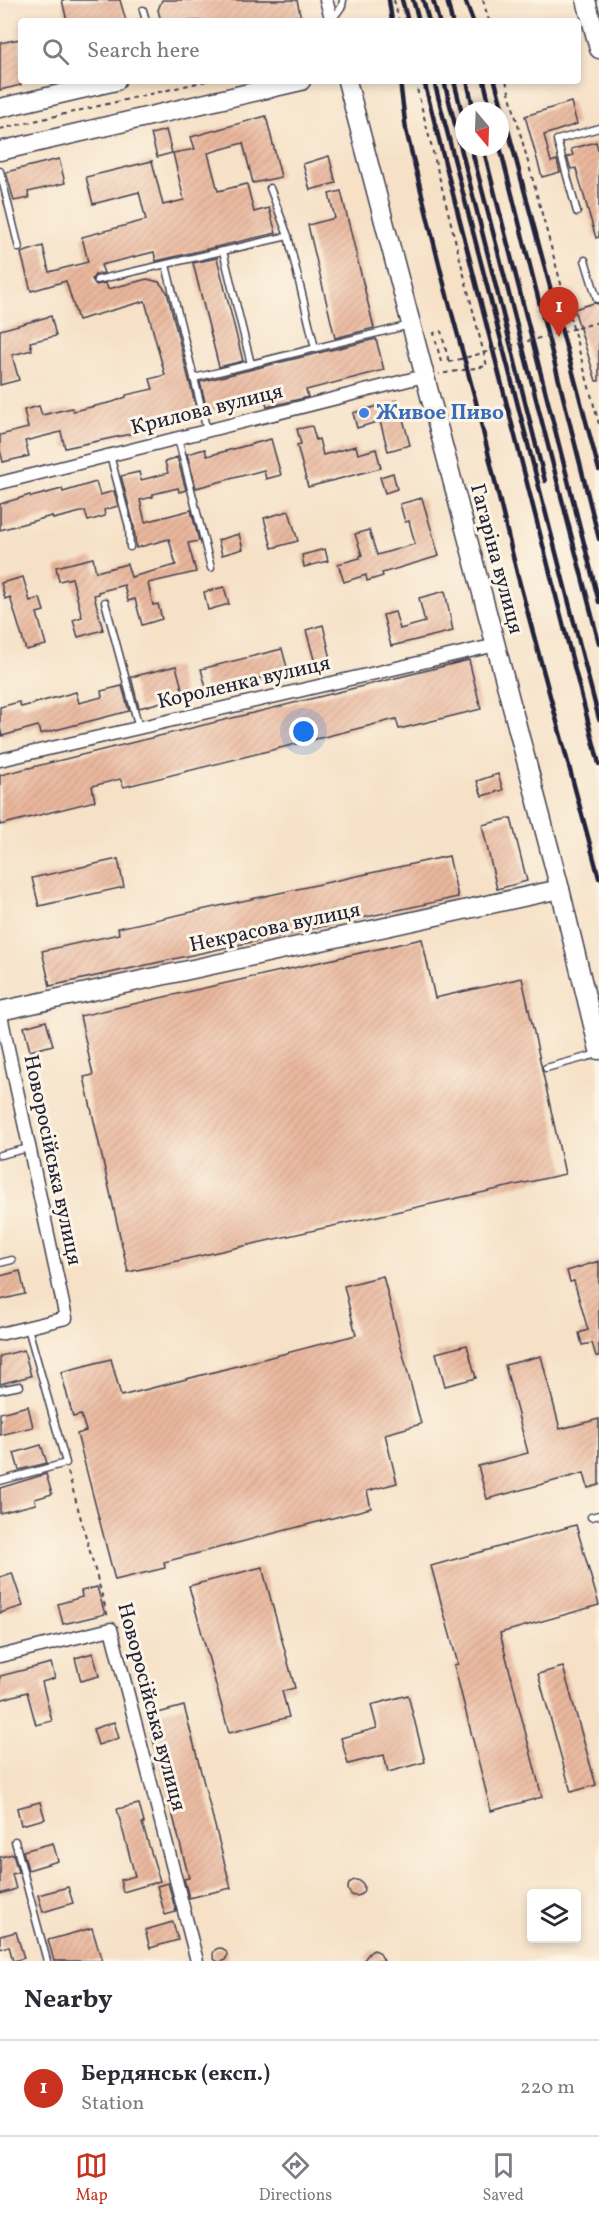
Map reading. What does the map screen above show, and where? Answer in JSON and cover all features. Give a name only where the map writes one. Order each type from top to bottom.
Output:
[{"type":"street","points":[[326,0],[331,18]]},
{"type":"street","points":[[591,4],[599,49]]},
{"type":"street","points":[[0,108],[103,84]]},
{"type":"street","points":[[0,151],[288,84]]},
{"type":"street","name":"Гагаріна вулиця","points":[[348,84],[560,889],[599,1052]]},
{"type":"street","name":"Крилова вулиця","points":[[0,483],[424,376]]},
{"type":"street","name":"Короленка вулиця","points":[[0,760],[496,645]]},
{"type":"street","name":"Некрасова вулиця","points":[[0,1011],[560,889]]},
{"type":"street","name":"Новоросійська вулиця","points":[[0,1011],[66,1318],[28,1327]]},
{"type":"street","points":[[0,1334],[28,1327]]},
{"type":"street","points":[[0,1656],[111,1629]]},
{"type":"street","name":"Новоросійська вулиця","points":[[111,1629],[197,1959]]},
{"type":"street","points":[[183,1961],[197,1959]]},
{"type":"lane","points":[[334,18],[343,0]]},
{"type":"lane","points":[[143,10],[145,18]]},
{"type":"lane","points":[[578,212],[557,140],[599,128]]},
{"type":"lane","points":[[0,171],[19,248]]},
{"type":"lane","points":[[270,188],[288,236],[315,348]]},
{"type":"lane","points":[[97,280],[288,236]]},
{"type":"lane","points":[[223,251],[251,364]]},
{"type":"lane","points":[[585,260],[597,299],[599,298]]},
{"type":"lane","points":[[166,265],[207,430]]},
{"type":"lane","points":[[194,378],[411,325]]},
{"type":"lane","points":[[178,438],[211,567]]},
{"type":"lane","points":[[110,455],[129,527],[130,547]]},
{"type":"lane","points":[[105,602],[139,728]]},
{"type":"lane","points":[[546,1068],[599,1052]]},
{"type":"lane","points":[[0,1155],[29,1148]]},
{"type":"lane","points":[[0,1263],[12,1260]]},
{"type":"lane","points":[[0,1481],[66,1463],[28,1327]]},
{"type":"lane","points":[[0,1390],[20,1386]]},
{"type":"lane","points":[[591,1517],[599,1515]]},
{"type":"lane","points":[[15,1841],[47,1961]]},
{"type":"path","points":[[394,0],[398,18]]},
{"type":"path","points":[[483,0],[488,18]]},
{"type":"path","points":[[0,129],[193,84]]},
{"type":"path","points":[[416,84],[487,366],[424,376]]},
{"type":"path","points":[[507,84],[599,424]]},
{"type":"path","points":[[441,362],[434,333],[441,331],[449,362],[599,322]]},
{"type":"path","name":"Новоросійська вулиця","points":[[66,1463],[111,1629]]},
{"type":"building","points":[[62,0],[120,0],[125,18],[66,18]]},
{"type":"building","points":[[162,0],[297,0],[301,18],[160,18],[158,10]]},
{"type":"building","points":[[18,39],[18,84],[21,85],[0,90],[0,43]]},
{"type":"building","points":[[571,102],[577,124],[544,135],[551,162],[557,160],[560,172],[542,177],[525,116]]},
{"type":"building","points":[[266,116],[281,177],[253,183],[243,143],[208,153],[218,191],[247,184],[254,212],[269,208],[276,233],[156,261],[154,252],[101,265],[104,273],[95,275],[92,279],[96,285],[106,283],[108,289],[147,279],[159,282],[167,292],[198,416],[65,448],[61,432],[25,441],[29,456],[3,462],[0,435],[28,428],[24,410],[39,406],[42,415],[113,402],[126,395],[153,389],[150,379],[165,375],[145,301],[78,320],[66,281],[31,291],[21,253],[43,246],[49,272],[88,262],[82,237],[146,220],[139,192],[93,204],[86,177],[152,161],[163,205],[184,200],[173,153],[195,149],[191,137]]},
{"type":"building","points":[[166,130],[172,153],[157,157],[151,134]]},
{"type":"building","points":[[596,142],[599,152],[599,237],[596,238],[576,168],[571,169],[567,157],[573,155],[571,149]]},
{"type":"building","points":[[329,156],[336,183],[310,190],[303,164]]},
{"type":"building","points":[[59,159],[65,183],[28,192],[29,198],[14,201],[6,172]]},
{"type":"building","points":[[341,191],[374,328],[335,338],[308,225],[335,218],[329,194]]},
{"type":"building","points":[[217,258],[243,361],[219,367],[193,263]]},
{"type":"building","points":[[594,303],[599,304],[599,381],[596,381],[574,309]]},
{"type":"building","points":[[51,316],[56,336],[30,342],[32,350],[12,355],[19,380],[0,385],[0,330]]},
{"type":"building","points":[[376,339],[384,370],[306,390],[308,397],[267,407],[265,399],[208,413],[200,382]]},
{"type":"building","points":[[398,400],[410,445],[388,451],[380,421],[357,428],[353,413]]},
{"type":"building","points":[[312,426],[316,440],[319,439],[323,455],[356,446],[358,454],[376,449],[381,468],[308,487],[297,445],[301,444],[297,429]]},
{"type":"building","points":[[271,439],[281,475],[266,479],[264,470],[196,488],[187,454],[205,449],[207,456]]},
{"type":"building","points":[[177,457],[186,490],[179,492],[178,488],[153,494],[153,497],[140,500],[145,522],[191,510],[199,541],[188,543],[196,572],[148,583],[153,605],[158,604],[162,619],[142,625],[135,599],[128,601],[124,585],[98,592],[99,594],[94,595],[103,630],[78,637],[73,620],[82,617],[72,578],[59,581],[56,567],[93,558],[96,572],[127,564],[131,577],[176,565],[169,539],[136,548],[134,526],[121,476],[139,472],[141,480],[168,473],[165,462]]},
{"type":"building","points":[[393,473],[397,489],[385,493],[380,477]]},
{"type":"building","points":[[96,482],[100,495],[114,491],[118,506],[104,510],[105,516],[88,521],[85,511],[53,519],[52,516],[0,530],[0,504],[30,495],[31,497],[62,489],[63,492]]},
{"type":"building","points":[[422,498],[439,556],[382,573],[383,576],[367,581],[366,575],[344,582],[338,564],[360,558],[362,555],[355,534],[369,530],[377,555],[415,544],[409,521],[405,522],[400,504]]},
{"type":"building","points":[[289,511],[298,541],[272,548],[264,518]]},
{"type":"building","points":[[239,534],[243,549],[222,555],[218,540]]},
{"type":"building","points":[[325,549],[328,561],[304,567],[302,555]]},
{"type":"building","points":[[23,577],[30,601],[40,598],[44,611],[37,613],[46,645],[26,650],[10,597],[5,599],[1,583]]},
{"type":"building","points":[[224,587],[229,604],[208,610],[204,592]]},
{"type":"building","points":[[445,591],[453,631],[391,646],[383,615],[395,612],[400,629],[425,622],[419,598]]},
{"type":"building","points":[[323,625],[331,659],[315,663],[306,630]]},
{"type":"building","points":[[282,649],[288,671],[207,691],[201,669]]},
{"type":"building","points":[[469,660],[481,709],[399,729],[396,719],[124,787],[120,779],[92,786],[95,801],[0,825],[0,775]]},
{"type":"building","points":[[176,666],[184,696],[139,708],[131,677]]},
{"type":"building","points":[[122,686],[129,711],[40,734],[38,726],[2,736],[0,707],[19,702],[21,707],[76,692],[79,703],[102,697],[101,691]]},
{"type":"building","points":[[498,774],[503,790],[482,796],[477,781]]},
{"type":"building","points":[[511,818],[527,881],[497,889],[482,825]]},
{"type":"building","points":[[449,856],[458,897],[50,986],[42,951],[119,934],[118,928]]},
{"type":"building","points":[[118,859],[124,887],[39,906],[32,878]]},
{"type":"building","points":[[422,939],[435,998],[522,978],[565,1174],[128,1272],[84,1077],[93,1075],[80,1016]]},
{"type":"building","points":[[46,1021],[53,1045],[30,1051],[24,1027]]},
{"type":"building","points":[[599,1261],[599,1356],[596,1356],[592,1343],[582,1345],[579,1333],[588,1330],[574,1281],[570,1282],[567,1271]]},
{"type":"building","points":[[20,1271],[25,1294],[0,1300],[0,1276]]},
{"type":"building","points":[[383,1276],[421,1424],[385,1434],[397,1483],[367,1491],[371,1508],[164,1562],[165,1568],[115,1580],[77,1434],[86,1431],[81,1415],[73,1417],[61,1372],[111,1359],[121,1396],[356,1335],[344,1286]]},
{"type":"building","points":[[467,1345],[476,1378],[445,1386],[436,1353]]},
{"type":"building","points":[[24,1350],[31,1376],[0,1384],[0,1356]]},
{"type":"building","points":[[541,1356],[560,1429],[599,1419],[599,1485],[588,1488],[584,1473],[487,1499],[478,1466],[528,1453],[505,1365]]},
{"type":"building","points":[[28,1406],[33,1427],[0,1435],[0,1413]]},
{"type":"building","points":[[41,1445],[47,1463],[19,1470],[14,1453]]},
{"type":"building","points":[[46,1474],[52,1494],[35,1499],[36,1504],[0,1513],[0,1488]]},
{"type":"building","points":[[576,1525],[599,1605],[500,1633],[542,1797],[491,1811],[454,1665],[458,1664],[431,1566]]},
{"type":"building","points":[[262,1567],[295,1688],[282,1691],[289,1717],[229,1733],[189,1586]]},
{"type":"building","points":[[12,1573],[23,1606],[0,1613],[0,1577]]},
{"type":"building","points":[[97,1587],[105,1614],[63,1624],[58,1604],[82,1597],[81,1591]]},
{"type":"building","points":[[93,1653],[99,1676],[81,1681],[75,1658]]},
{"type":"building","points":[[51,1663],[55,1678],[42,1682],[52,1721],[36,1725],[27,1692],[0,1700],[0,1676]]},
{"type":"building","points":[[563,1667],[596,1785],[571,1792],[538,1674]]},
{"type":"building","points":[[408,1695],[425,1762],[388,1772],[384,1755],[348,1764],[341,1738],[377,1728],[371,1705]]},
{"type":"building","points":[[184,1706],[231,1888],[189,1898],[184,1879],[189,1878],[147,1716]]},
{"type":"building","points":[[114,1722],[119,1738],[98,1745],[93,1729]]},
{"type":"building","points":[[40,1802],[45,1819],[21,1825],[17,1808]]},
{"type":"building","points":[[139,1804],[144,1823],[142,1823],[160,1881],[123,1892],[120,1880],[135,1876],[117,1809]]},
{"type":"building","points":[[53,1843],[58,1861],[28,1870],[23,1851]]},
{"type":"building","points":[[13,1854],[18,1872],[12,1874],[16,1889],[0,1894],[0,1857]]},
{"type":"building","points":[[356,1880],[362,1882],[364,1888],[362,1894],[356,1896],[350,1894],[348,1888],[350,1882]]},
{"type":"building","points":[[168,1883],[176,1912],[165,1915],[157,1886]]},
{"type":"building","points":[[68,1887],[73,1903],[43,1912],[38,1895]]},
{"type":"building","points":[[173,1922],[178,1940],[150,1948],[145,1930]]},
{"type":"building","points":[[92,1928],[102,1961],[54,1961],[48,1940]]},
{"type":"building","points":[[16,1932],[24,1958],[13,1961],[9,1946],[0,1949],[0,1936]]},
{"type":"building","points":[[220,1948],[226,1952],[225,1960],[215,1960],[213,1955],[215,1950]]},
{"type":"building","points":[[374,1950],[379,1952],[384,1961],[363,1961],[370,1952]]},
{"type":"railway","points":[[389,0],[392,18]]},
{"type":"railway","points":[[402,0],[407,18]]},
{"type":"railway","points":[[413,0],[418,18]]},
{"type":"railway","points":[[423,0],[428,18]]},
{"type":"railway","points":[[433,0],[438,18]]},
{"type":"railway","points":[[447,0],[451,18]]},
{"type":"railway","points":[[465,0],[472,18]]},
{"type":"railway","points":[[400,84],[406,130],[445,288],[475,398],[517,573],[599,878]]},
{"type":"railway","points":[[425,84],[599,764]]},
{"type":"railway","points":[[435,84],[599,719]]},
{"type":"railway","points":[[445,84],[545,481]]},
{"type":"railway","points":[[455,84],[459,102]]},
{"type":"railway","points":[[468,84],[472,102]]},
{"type":"railway","points":[[485,84],[489,102]]},
{"type":"railway","points":[[496,84],[599,470]]},
{"type":"railway","points":[[473,156],[599,643]]},
{"type":"railway","points":[[485,156],[599,602]]},
{"type":"railway","points":[[502,156],[599,539]]},
{"type":"place","name":"Бердянськ (експ.)","points":[[559,337]]},
{"type":"place","name":"Живое Пиво","points":[[364,413]]}]
